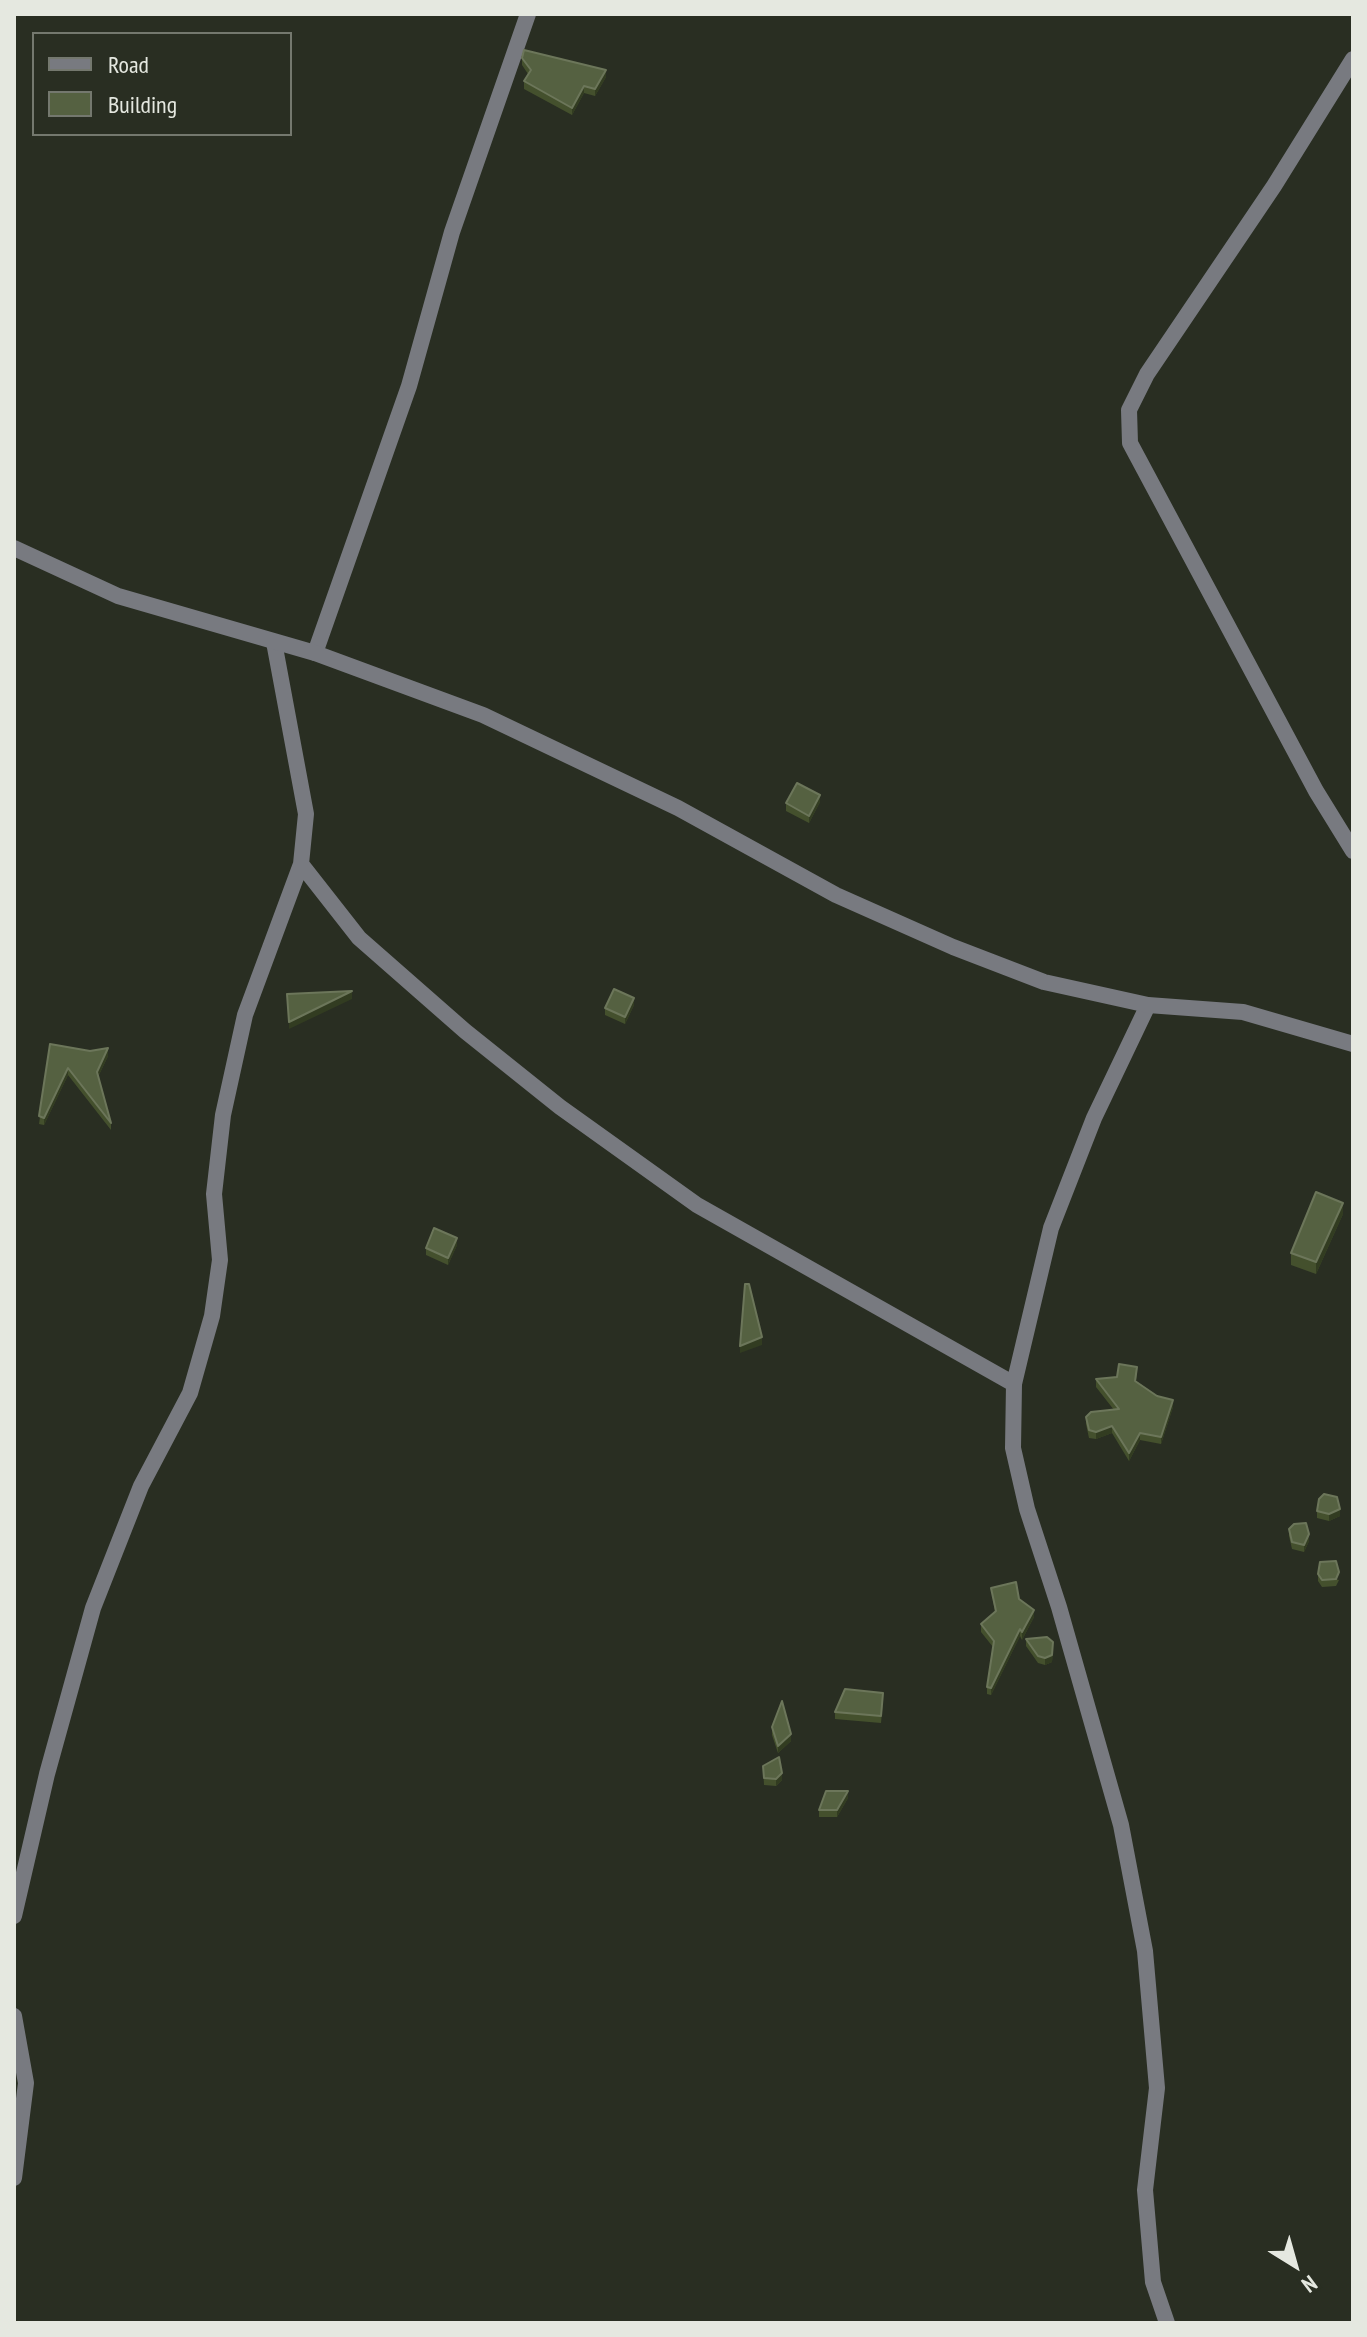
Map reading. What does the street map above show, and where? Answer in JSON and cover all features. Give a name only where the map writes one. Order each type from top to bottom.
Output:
[{"type":"street","points":[[315,653],[409,386],[452,232],[528,14]]},
{"type":"street","points":[[1353,59],[1274,186],[1147,374],[1129,410],[1130,443],[1316,791],[1353,851]]},
{"type":"street","points":[[14,548],[118,596],[315,653],[483,715],[678,808],[836,895],[953,947],[1044,982],[1148,1005],[1243,1012],[1353,1044]]},
{"type":"street","points":[[14,1916],[47,1774],[93,1608],[141,1486],[190,1393],[212,1316],[220,1260],[214,1194],[223,1115],[245,1015],[301,864],[306,814],[274,642]]},
{"type":"street","points":[[301,864],[359,938],[465,1031],[560,1107],[697,1205],[1014,1384]]},
{"type":"street","points":[[1148,1005],[1094,1118],[1051,1228],[1014,1384],[1013,1448],[1027,1509],[1059,1607],[1121,1825],[1145,1951],[1157,2088],[1145,2190],[1153,2282],[1167,2323]]},
{"type":"street","points":[[14,2016],[26,2083],[14,2178]]},
{"type":"building","points":[[524,50],[606,70],[595,89],[584,86],[572,108],[524,81],[531,70],[522,58]]},
{"type":"building","points":[[797,783],[820,795],[809,816],[786,803]]},
{"type":"building","points":[[614,989],[634,998],[625,1017],[605,1008]]},
{"type":"building","points":[[352,991],[289,1022],[287,994]]},
{"type":"building","points":[[50,1044],[90,1051],[108,1048],[97,1072],[111,1123],[68,1068],[44,1118],[39,1116]]},
{"type":"building","points":[[1316,1192],[1343,1203],[1316,1262],[1291,1253]]},
{"type":"building","points":[[434,1228],[457,1238],[448,1258],[426,1248]]},
{"type":"building","points":[[745,1284],[749,1284],[762,1337],[740,1346]]},
{"type":"building","points":[[1119,1364],[1137,1367],[1135,1381],[1157,1396],[1173,1400],[1161,1437],[1140,1433],[1129,1453],[1112,1426],[1096,1432],[1089,1430],[1086,1417],[1091,1412],[1119,1409],[1096,1379],[1117,1377]]},
{"type":"building","points":[[1324,1494],[1337,1497],[1340,1509],[1329,1514],[1317,1511],[1319,1499]]},
{"type":"building","points":[[1306,1523],[1309,1534],[1304,1545],[1292,1542],[1289,1529],[1294,1524]]},
{"type":"building","points":[[1336,1561],[1339,1572],[1336,1579],[1322,1580],[1318,1574],[1320,1562]]},
{"type":"building","points":[[1016,1582],[1019,1599],[1034,1610],[1022,1632],[1020,1629],[991,1688],[987,1687],[994,1641],[981,1624],[996,1611],[991,1588]]},
{"type":"building","points":[[1047,1637],[1053,1642],[1052,1655],[1045,1658],[1038,1656],[1026,1639]]},
{"type":"building","points":[[845,1689],[883,1693],[881,1716],[835,1712]]},
{"type":"building","points":[[782,1701],[791,1734],[778,1746],[772,1727]]},
{"type":"building","points":[[779,1757],[782,1773],[776,1779],[764,1778],[763,1766]]},
{"type":"building","points":[[826,1791],[848,1791],[837,1810],[819,1810]]}]
